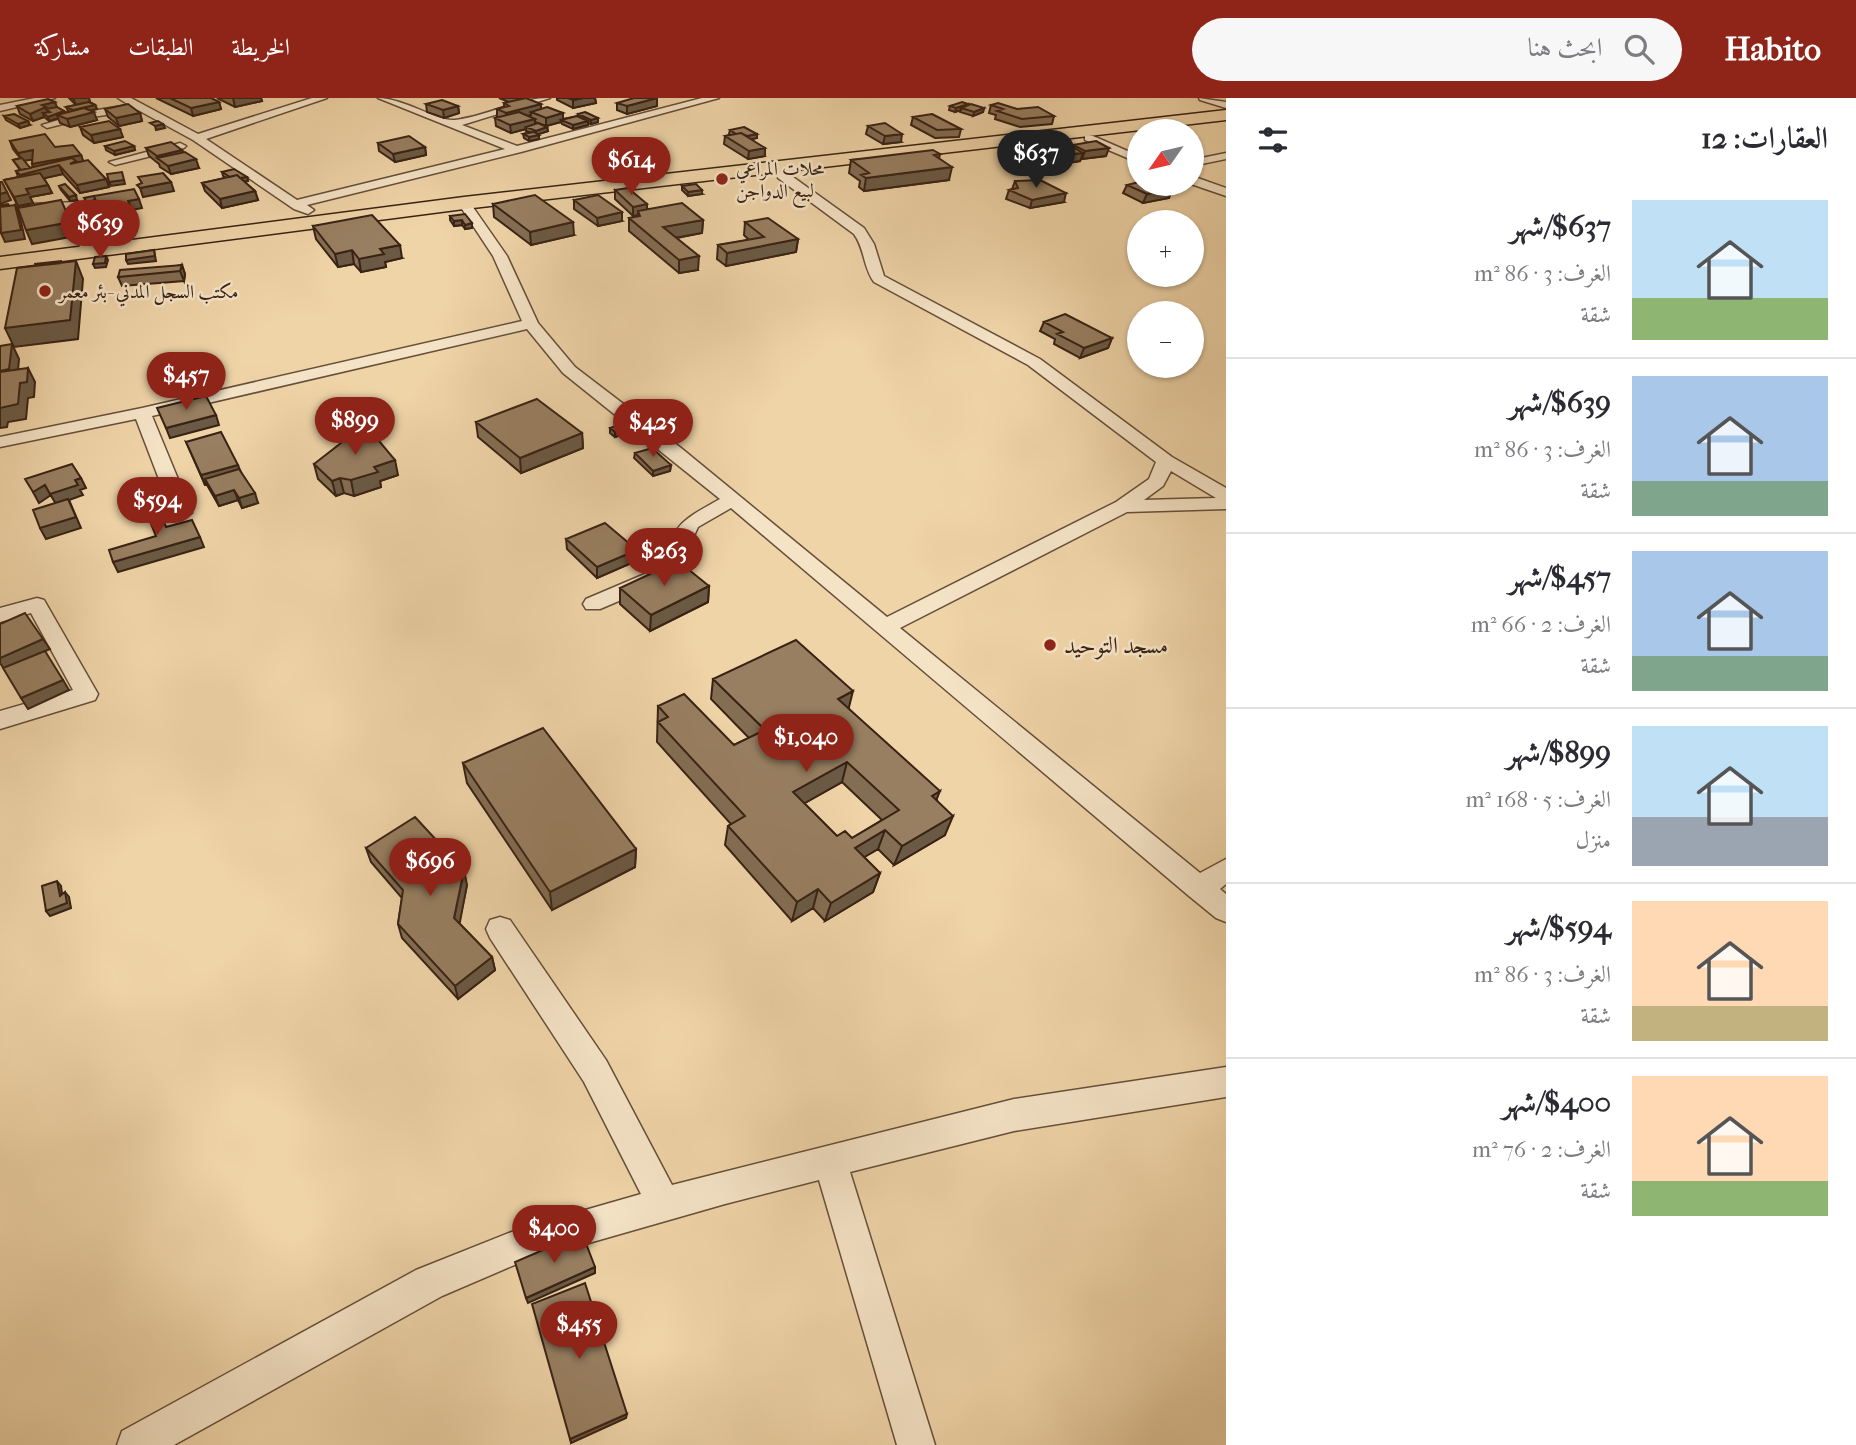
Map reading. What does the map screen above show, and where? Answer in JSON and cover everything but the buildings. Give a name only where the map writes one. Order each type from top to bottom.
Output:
[{"type":"highway","points":[[0,262],[351,218],[620,190],[1226,115]]},
{"type":"highway","points":[[1204,125],[1226,122]]},
{"type":"highway","points":[[620,190],[782,175],[1127,133]]},
{"type":"highway","points":[[250,232],[296,230],[468,207]]},
{"type":"street","points":[[0,108],[50,98]]},
{"type":"street","points":[[123,98],[200,140],[297,205],[321,214],[351,218]]},
{"type":"street","points":[[115,162],[200,140],[322,98]]},
{"type":"street","points":[[383,98],[517,150]]},
{"type":"street","points":[[451,125],[545,98]]},
{"type":"street","points":[[297,205],[714,98]]},
{"type":"street","points":[[1203,98],[1226,105]]},
{"type":"street","points":[[47,125],[85,115],[140,106]]},
{"type":"street","points":[[1089,138],[1127,155]]},
{"type":"street","points":[[1204,161],[1226,156]]},
{"type":"street","points":[[782,175],[859,231],[869,242],[872,272],[879,279],[1034,362],[1166,461],[1226,496]]},
{"type":"street","points":[[1204,184],[1226,191]]},
{"type":"street","points":[[291,225],[297,205]]},
{"type":"street","points":[[31,208],[77,206],[83,209],[88,225],[86,252]]},
{"type":"street","points":[[468,207],[500,256],[531,324],[569,370],[732,500],[1226,911]]},
{"type":"street","points":[[0,442],[142,413],[531,324]]},
{"type":"street","points":[[142,413],[182,513]]},
{"type":"street","points":[[884,627],[1123,506],[1157,482],[1166,461]]},
{"type":"street","points":[[593,604],[668,572],[683,533],[691,523],[732,500]]},
{"type":"street","points":[[1123,506],[1226,503]]},
{"type":"street","points":[[0,615],[37,606],[87,694],[0,720]]},
{"type":"street","points":[[1199,888],[1226,870]]},
{"type":"street","points":[[500,929],[595,1071],[664,1204]]},
{"type":"street","points":[[136,1445],[429,1283],[519,1246],[664,1204],[1014,1115],[1226,1082]]},
{"type":"street","points":[[830,1161],[916,1445]]},
{"type":"place","name":"محلات المراعي لبيع الدواجن","points":[[722,179]]},
{"type":"place","name":"مكتب السجل المدني -بئر معمر","points":[[45,291]]},
{"type":"place","name":"مسجد التوحيد","points":[[1050,645]]}]
